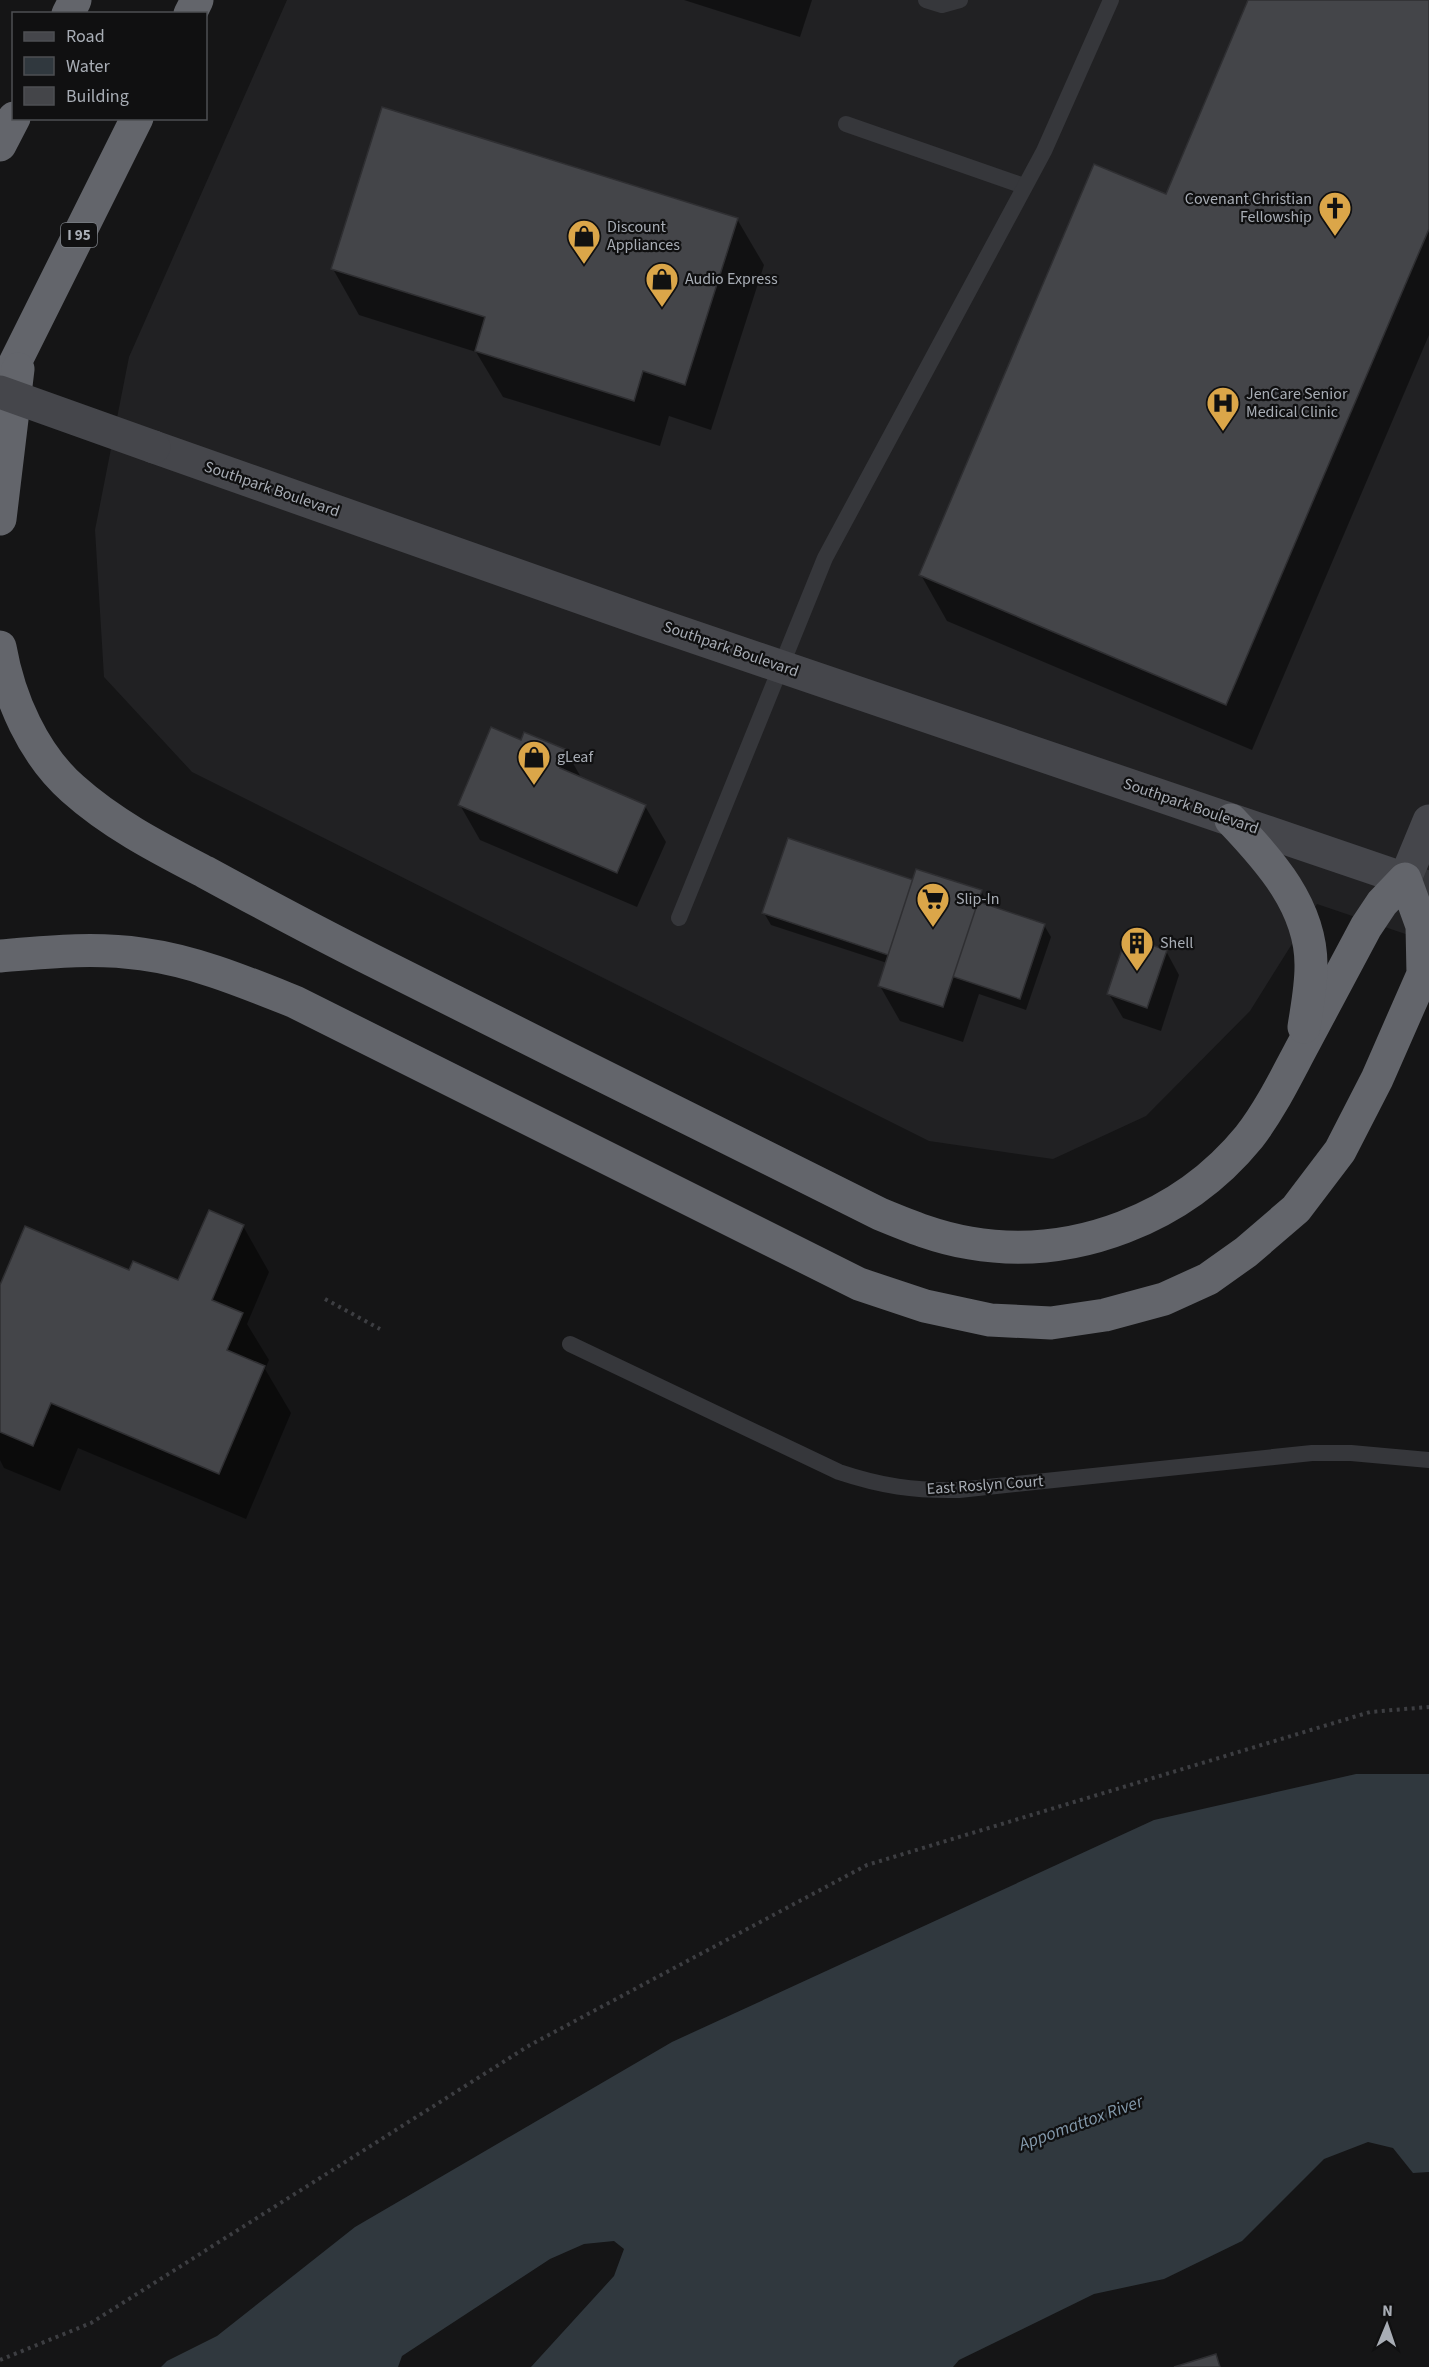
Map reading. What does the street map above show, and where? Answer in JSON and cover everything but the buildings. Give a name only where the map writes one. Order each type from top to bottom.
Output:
[{"type":"highway","points":[[0,145],[13,120]]},
{"type":"highway","name":"I 95","points":[[0,392],[136,120]]},
{"type":"highway","points":[[0,519],[21,352]]},
{"type":"highway","points":[[0,647],[12,694],[29,731],[47,761],[71,788],[103,814],[140,838],[333,940],[880,1214],[929,1234],[971,1244],[1014,1247],[1067,1244],[1119,1231],[1168,1207],[1212,1176],[1250,1136],[1301,1050],[1366,927],[1382,903],[1417,883],[1422,926],[1422,974],[1377,1079],[1340,1151],[1296,1209],[1271,1233],[1208,1279],[1164,1299],[1105,1315],[1051,1323],[990,1320],[925,1306],[859,1284],[295,1002],[243,981],[186,963],[141,954],[54,951],[0,956]]},
{"type":"highway","points":[[1231,820],[1272,863],[1288,889],[1301,918],[1311,964],[1301,1050]]},
{"type":"main road","name":"Southpark Boulevard","points":[[0,392],[782,666],[1417,883]]},
{"type":"main road","points":[[1417,883],[1429,821]]},
{"type":"lane","points":[[926,0],[942,5],[960,0]]},
{"type":"lane","points":[[679,918],[825,558],[1044,151],[1111,0]]},
{"type":"lane","points":[[846,124],[1024,186]]},
{"type":"lane","name":"East Roslyn Court","points":[[570,1344],[838,1472],[877,1485],[922,1491],[958,1490],[1312,1453],[1351,1453],[1429,1460]]},
{"type":"path","points":[[325,1299],[380,1329]]},
{"type":"path","points":[[0,2360],[91,2323],[530,2045],[867,1865],[1371,1712],[1429,1707]]},
{"type":"shaded area","points":[[287,0],[1429,0],[1429,942],[1317,904],[1250,1011],[1146,1116],[1053,1159],[929,1141],[192,772],[104,677],[95,530],[129,357]]},
{"type":"water","name":"Appomattox River","points":[[1356,1774],[1429,1774],[1429,2172],[1413,2173],[1393,2148],[1368,2142],[1324,2159],[1242,2241],[1164,2279],[1094,2294],[959,2360],[953,2367],[531,2367],[614,2276],[624,2249],[614,2241],[584,2244],[550,2259],[402,2356],[398,2367],[161,2367],[167,2361],[217,2336],[355,2227],[672,2042],[1154,1820]]},
{"type":"place","name":"Covenant Christian Fellowship","points":[[1335,237]]},
{"type":"place","name":"Discount Appliances","points":[[584,265]]},
{"type":"place","name":"Audio Express","points":[[662,308]]},
{"type":"place","name":"JenCare Senior Medical Clinic","points":[[1223,432]]},
{"type":"place","name":"gLeaf","points":[[534,786]]},
{"type":"place","name":"Slip-In","points":[[933,928]]},
{"type":"place","name":"Shell","points":[[1137,972]]}]
